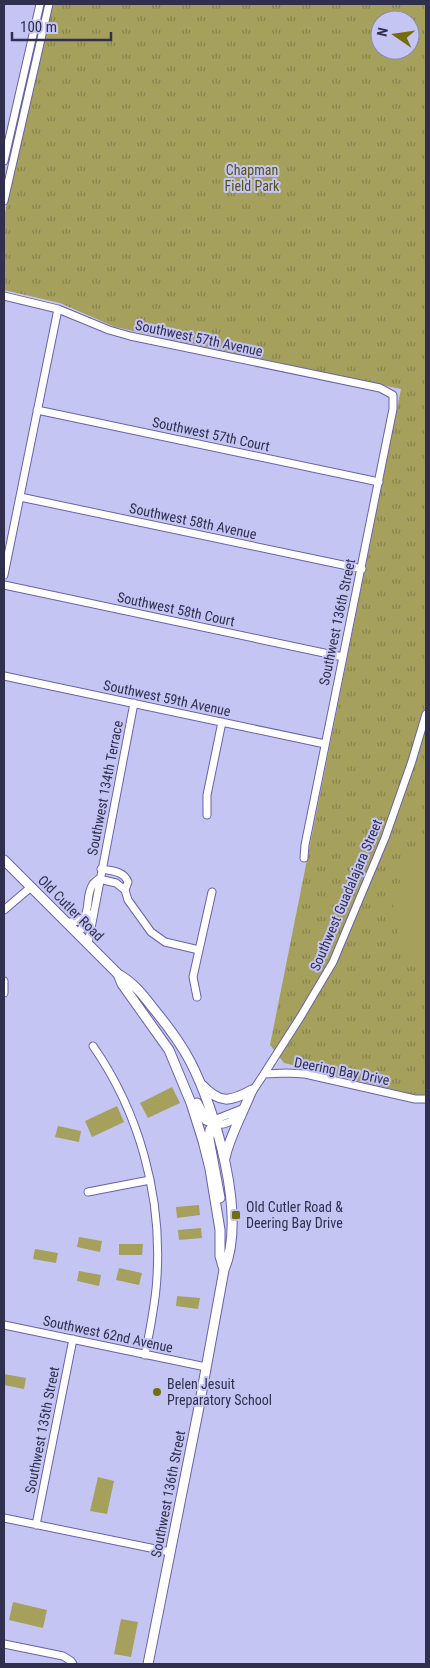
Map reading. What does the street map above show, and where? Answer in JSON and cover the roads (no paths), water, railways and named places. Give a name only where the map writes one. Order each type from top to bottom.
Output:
[{"type":"main road","name":"Old Cutler Road","points":[[4,860],[118,974],[127,979],[158,1014],[182,1048],[201,1084],[215,1124]]},
{"type":"main road","name":"Old Cutler Road","points":[[118,974],[122,984],[169,1050],[200,1128]]},
{"type":"main road","points":[[169,1050],[185,1074],[202,1115],[207,1121],[215,1124],[210,1130],[209,1138],[220,1188],[220,1230]]},
{"type":"main road","points":[[201,1084],[210,1094],[224,1100],[236,1098],[252,1090]]},
{"type":"main road","points":[[225,1159],[230,1139],[242,1117],[252,1090]]},
{"type":"main road","name":"Southwest 136th Street","points":[[148,1664],[231,1240],[231,1203],[225,1159],[215,1124]]},
{"type":"main road","name":"Southwest 136th Street","points":[[200,1128],[210,1169],[220,1230],[220,1256],[224,1270]]},
{"type":"street","points":[[4,162],[40,4]]},
{"type":"street","points":[[4,201],[49,4]]},
{"type":"street","name":"Southwest 57th Avenue","points":[[4,296],[58,309],[124,335],[380,388],[392,393]]},
{"type":"street","points":[[4,575],[58,309]]},
{"type":"street","name":"Southwest 136th Street","points":[[304,858],[325,744],[394,405],[392,393]]},
{"type":"street","name":"Southwest 57th Court","points":[[37,410],[379,482]]},
{"type":"street","name":"Southwest 58th Avenue","points":[[20,497],[362,569]]},
{"type":"street","name":"Southwest 58th Court","points":[[4,585],[343,657]]},
{"type":"street","name":"Southwest 59th Avenue","points":[[4,676],[325,744]]},
{"type":"street","name":"Southwest 134th Terrace","points":[[88,944],[100,886],[99,878],[134,703]]},
{"type":"street","name":"Southwest Guadalajara Street","points":[[264,1074],[302,1016],[333,962],[385,838],[426,714]]},
{"type":"street","points":[[207,815],[207,795],[222,722]]},
{"type":"street","points":[[101,869],[118,873],[125,877],[128,882],[125,890]]},
{"type":"street","points":[[99,878],[116,883],[125,890],[130,904],[154,935],[165,942],[200,950]]},
{"type":"street","name":"Southwest 134th Terrace","points":[[78,934],[88,917],[92,885],[99,878]]},
{"type":"street","points":[[4,910],[31,887]]},
{"type":"street","points":[[197,997],[194,977],[212,892]]},
{"type":"street","points":[[66,922],[79,921],[85,916],[88,909]]},
{"type":"street","points":[[4,981],[4,993]]},
{"type":"street","points":[[93,1046],[113,1078],[126,1106],[139,1137],[150,1180],[156,1216],[158,1264],[155,1302],[145,1354]]},
{"type":"street","name":"Deering Bay Drive","points":[[264,1074],[301,1073],[412,1098],[426,1099]]},
{"type":"street","points":[[215,1124],[219,1118],[242,1109],[252,1090],[264,1074]]},
{"type":"street","points":[[88,1192],[150,1180]]},
{"type":"street","name":"Southwest 62nd Avenue","points":[[4,1325],[206,1367]]},
{"type":"street","name":"Southwest 135th Street","points":[[36,1525],[73,1339]]},
{"type":"street","points":[[4,1518],[170,1552]]},
{"type":"street","points":[[4,1644],[58,1655],[68,1658],[72,1663]]},
{"type":"place","name":"Old Cutler Road & Deering Bay Drive","points":[[236,1215]]},
{"type":"place","name":"Belen Jesuit Preparatory School","points":[[157,1392]]},
{"type":"park label","name":"Chapman Field Park","points":[[252,178]]}]
